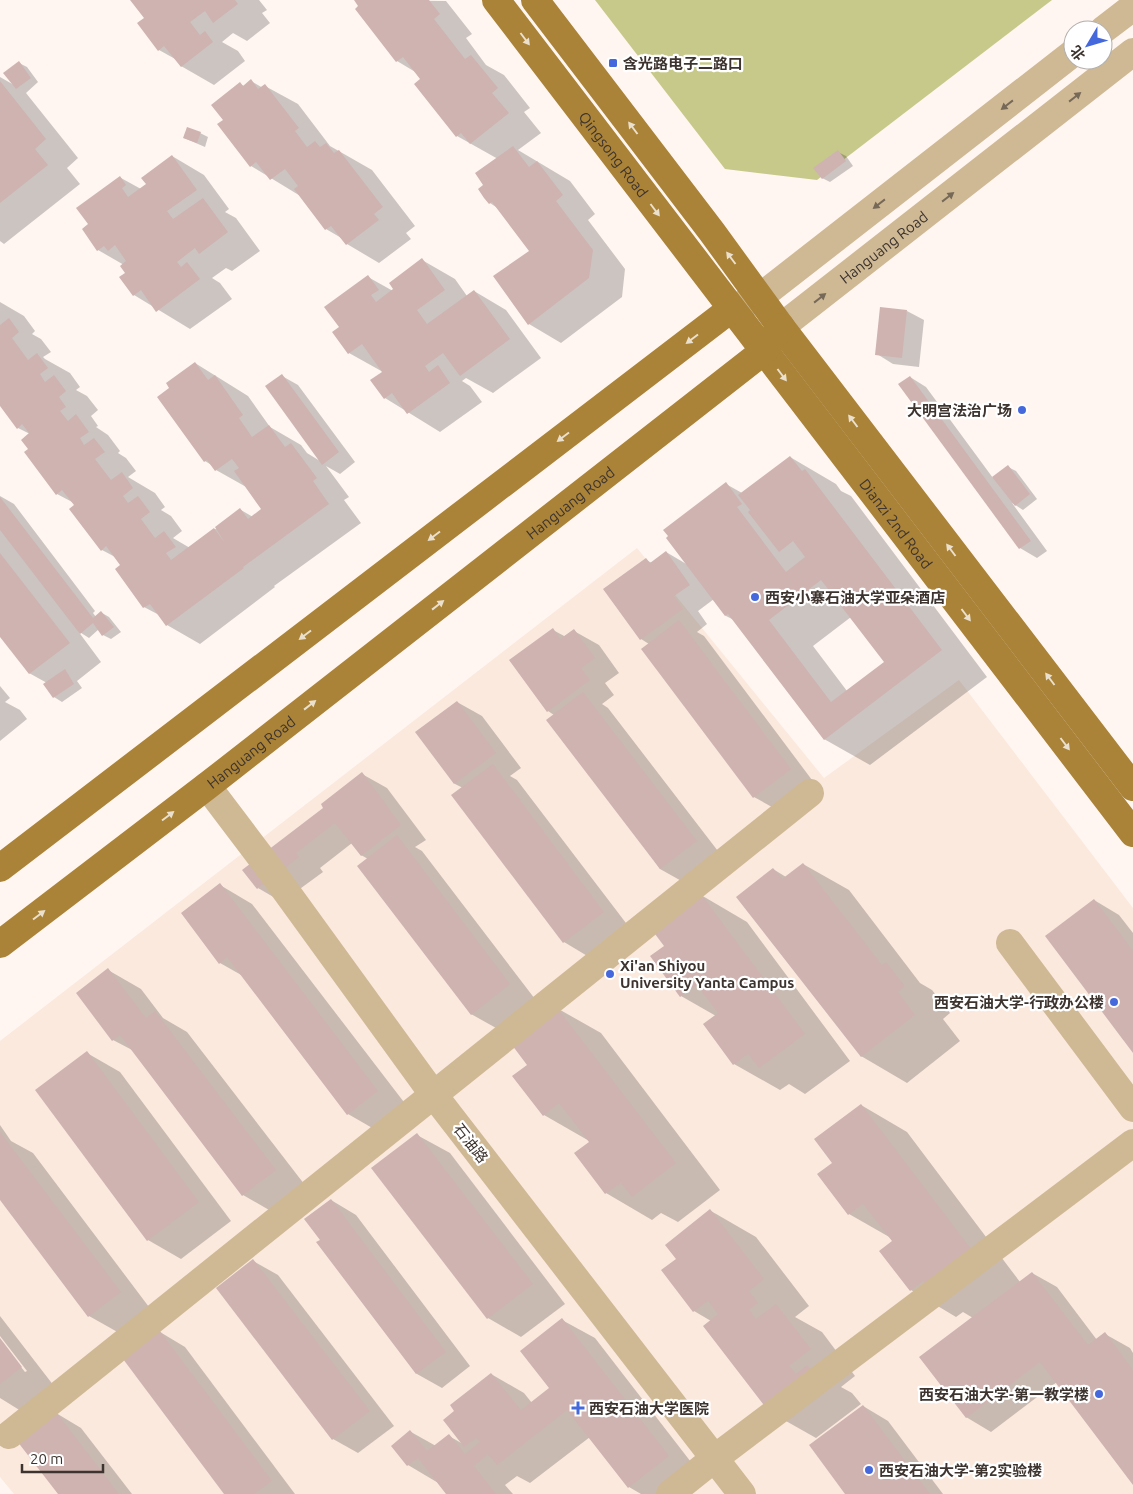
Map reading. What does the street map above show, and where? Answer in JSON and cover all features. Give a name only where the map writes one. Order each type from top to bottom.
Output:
[{"type":"main road","name":"Qingsong Road","points":[[496,0],[731,309]]},
{"type":"main road","name":"Qingsong Road","points":[[535,0],[760,297]]},
{"type":"main road","name":"Dianzi 2nd Road","points":[[760,297],[1133,787]]},
{"type":"main road","name":"Dianzi 2nd Road","points":[[731,309],[1133,833]]},
{"type":"main road","points":[[0,868],[731,309]]},
{"type":"main road","name":"Hanguang Road","points":[[0,944],[207,786],[764,351],[781,327]]},
{"type":"street","points":[[1113,22],[1133,6]]},
{"type":"street","name":"Hanguang Road","points":[[781,327],[1133,52]]},
{"type":"street","points":[[731,309],[760,297],[1063,61]]},
{"type":"street","name":"石油路","points":[[207,786],[272,872],[433,1094],[742,1494]]},
{"type":"street","points":[[9,1435],[810,793]]},
{"type":"street","points":[[1010,943],[1133,1108]]},
{"type":"street","points":[[670,1494],[715,1458],[1133,1143]]},
{"type":"shaded area","name":"Xi'an Shiyou University Yanta Campus","points":[[637,548],[824,778],[959,680],[1133,908],[1133,1494],[14,1494],[0,1477],[0,1041]]},
{"type":"green space","points":[[595,0],[1052,0],[817,180],[725,169]]},
{"type":"building","points":[[130,0],[235,0],[238,4],[213,23],[205,11],[190,22],[200,35],[205,31],[213,42],[181,67],[164,46],[158,51],[137,23],[144,18]]},
{"type":"building","points":[[354,0],[429,0],[440,14],[434,19],[465,59],[471,55],[498,88],[492,93],[509,113],[470,144],[461,133],[456,137],[414,84],[420,79],[403,57],[396,62],[355,9],[358,6]]},
{"type":"building","points":[[19,61],[31,78],[16,89],[3,73]]},
{"type":"building","points":[[251,79],[258,89],[265,84],[299,128],[295,131],[307,147],[315,141],[320,147],[326,143],[334,153],[339,150],[383,207],[374,214],[379,220],[346,245],[331,226],[325,230],[294,189],[298,186],[285,169],[270,180],[256,162],[250,167],[217,124],[223,120],[211,105],[240,82],[243,86]]},
{"type":"building","points":[[0,81],[46,139],[35,149],[48,165],[0,203]]},
{"type":"building","points":[[187,127],[201,132],[197,143],[183,138]]},
{"type":"building","points":[[513,146],[529,167],[537,161],[563,195],[556,201],[593,250],[589,278],[528,325],[493,276],[529,251],[492,202],[489,204],[484,198],[478,189],[483,185],[475,173]]},
{"type":"building","points":[[838,150],[846,161],[822,179],[813,168]]},
{"type":"building","points":[[172,155],[197,190],[167,211],[173,219],[203,198],[228,232],[199,254],[195,248],[177,262],[181,267],[187,262],[200,279],[156,312],[141,290],[133,296],[119,277],[125,273],[120,266],[126,261],[115,245],[108,251],[104,246],[97,251],[82,229],[88,224],[76,208],[120,176],[126,185],[122,188],[128,197],[146,184],[141,178]]},
{"type":"building","points":[[422,258],[445,290],[417,310],[427,324],[474,290],[510,339],[460,376],[443,353],[425,366],[429,372],[438,365],[450,383],[407,414],[392,393],[384,399],[370,380],[382,372],[362,344],[348,354],[332,332],[339,327],[324,307],[368,275],[379,290],[371,295],[376,302],[393,289],[389,283]]},
{"type":"building","points":[[880,307],[907,310],[902,358],[875,355]]},
{"type":"building","points":[[9,318],[19,332],[12,338],[28,360],[37,353],[48,368],[40,374],[45,382],[54,375],[66,391],[59,397],[66,407],[60,411],[68,421],[76,414],[89,432],[80,438],[84,445],[94,438],[105,452],[95,459],[111,480],[122,472],[133,488],[123,496],[128,503],[138,496],[150,512],[141,519],[155,538],[164,531],[176,547],[166,553],[171,560],[214,528],[225,543],[215,527],[240,508],[248,519],[261,509],[234,471],[239,468],[232,459],[215,471],[207,460],[204,462],[157,397],[169,388],[166,383],[195,362],[208,380],[215,375],[243,415],[239,418],[252,437],[269,425],[285,447],[291,443],[317,478],[313,481],[329,504],[166,626],[150,604],[143,608],[115,569],[120,565],[106,546],[101,551],[69,509],[74,505],[62,490],[56,495],[24,452],[28,449],[21,440],[29,433],[22,424],[17,429],[0,406],[0,325]]},
{"type":"building","points":[[282,374],[339,452],[322,465],[265,386]]},
{"type":"building","points":[[910,376],[1031,541],[1019,549],[898,384]]},
{"type":"building","name":"西安小寨石油大学亚朵酒店","points":[[790,456],[802,471],[805,469],[942,650],[824,740],[728,614],[725,616],[666,538],[668,536],[663,530],[726,482],[742,504],[737,507],[786,572],[805,557],[793,541],[779,552],[748,512],[750,510],[738,495]],"holes":[[[821,580],[884,662],[831,702],[769,620]]]},
{"type":"building","points":[[1008,465],[1030,494],[1015,506],[992,477]]},
{"type":"building","points":[[0,497],[93,618],[101,611],[114,627],[102,636],[93,623],[80,634],[0,530]]},
{"type":"building","points":[[666,551],[690,585],[674,596],[683,609],[640,640],[603,589],[646,558],[650,563]]},
{"type":"building","points":[[0,553],[70,643],[29,674],[0,637]]},
{"type":"building","points":[[679,620],[791,769],[753,798],[641,649]]},
{"type":"building","points":[[553,628],[560,639],[574,629],[595,658],[581,668],[590,680],[547,712],[509,660]]},
{"type":"building","points":[[65,669],[74,684],[53,698],[43,684]]},
{"type":"building","points":[[583,692],[697,841],[660,869],[546,720]]},
{"type":"building","points":[[457,701],[496,753],[454,784],[415,732]]},
{"type":"building","points":[[493,764],[604,912],[563,943],[451,795]]},
{"type":"building","points":[[362,772],[401,825],[361,856],[335,823],[296,853],[299,857],[257,889],[242,870],[323,808],[321,804]]},
{"type":"building","points":[[397,835],[510,984],[471,1015],[357,866]]},
{"type":"building","points":[[803,863],[882,965],[886,962],[905,986],[898,992],[915,1015],[861,1057],[736,897],[773,868],[782,879]]},
{"type":"building","points":[[220,883],[378,1091],[347,1115],[227,957],[219,964],[181,913]]},
{"type":"building","points":[[701,894],[805,1034],[759,1068],[748,1054],[733,1065],[703,1024],[718,1013],[697,985],[680,997],[650,956],[664,946],[652,930]]},
{"type":"building","name":"西安石油大学-行政办公楼","points":[[1094,899],[1133,951],[1133,1053],[1045,936]]},
{"type":"building","points":[[108,968],[146,1018],[155,1011],[276,1170],[242,1196],[120,1035],[112,1041],[76,993]]},
{"type":"building","points":[[555,1005],[676,1163],[632,1197],[621,1183],[605,1194],[574,1153],[589,1142],[559,1103],[543,1116],[512,1076],[527,1065],[509,1041]]},
{"type":"building","points":[[87,1051],[199,1202],[147,1241],[35,1090]]},
{"type":"building","points":[[861,1104],[981,1262],[934,1297],[923,1281],[910,1291],[879,1251],[892,1241],[863,1204],[848,1215],[817,1174],[832,1163],[814,1139]]},
{"type":"building","points":[[0,1132],[121,1292],[88,1317],[0,1200]]},
{"type":"building","points":[[417,1133],[533,1284],[487,1319],[371,1168]]},
{"type":"building","points":[[331,1199],[446,1352],[416,1374],[316,1242],[320,1240],[304,1219]]},
{"type":"building","points":[[710,1209],[764,1279],[749,1291],[758,1303],[749,1310],[756,1319],[776,1304],[811,1349],[789,1366],[796,1374],[807,1365],[816,1377],[770,1413],[703,1326],[718,1314],[708,1301],[693,1312],[661,1270],[676,1259],[665,1245]]},
{"type":"building","points":[[253,1259],[370,1411],[332,1440],[216,1288]]},
{"type":"building","name":"西安石油大学-第一教学楼","points":[[1032,1272],[1088,1345],[1105,1332],[1133,1370],[1133,1485],[1040,1362],[966,1418],[919,1357]]},
{"type":"building","name":"西安石油大学医院","points":[[562,1318],[669,1456],[628,1488],[567,1410],[497,1465],[488,1454],[474,1466],[496,1494],[446,1494],[418,1458],[407,1466],[391,1446],[410,1430],[427,1451],[449,1434],[465,1454],[480,1442],[476,1438],[464,1447],[443,1420],[454,1411],[450,1405],[491,1373],[521,1410],[549,1388],[520,1351]]},
{"type":"building","points":[[160,1331],[272,1481],[254,1494],[224,1494],[123,1359]]},
{"type":"building","points":[[0,1338],[22,1367],[0,1384]]},
{"type":"building","name":"西安石油大学-第2实验楼","points":[[863,1405],[930,1494],[845,1494],[809,1445]]},
{"type":"building","points":[[56,1412],[119,1494],[58,1494],[17,1441]]},
{"type":"place","name":"含光路电子二路口","points":[[613,63]]},
{"type":"place","name":"大明宫法治广场","points":[[1022,410]]},
{"type":"place","name":"西安小寨石油大学亚朵酒店","points":[[755,597]]},
{"type":"place","name":"Xi'an Shiyou University Yanta Campus","points":[[610,974]]},
{"type":"place","name":"西安石油大学-行政办公楼","points":[[1114,1002]]},
{"type":"place","name":"西安石油大学-第一教学楼","points":[[1099,1394]]},
{"type":"place","name":"西安石油大学医院","points":[[578,1408]]},
{"type":"place","name":"西安石油大学-第2实验楼","points":[[869,1470]]}]
